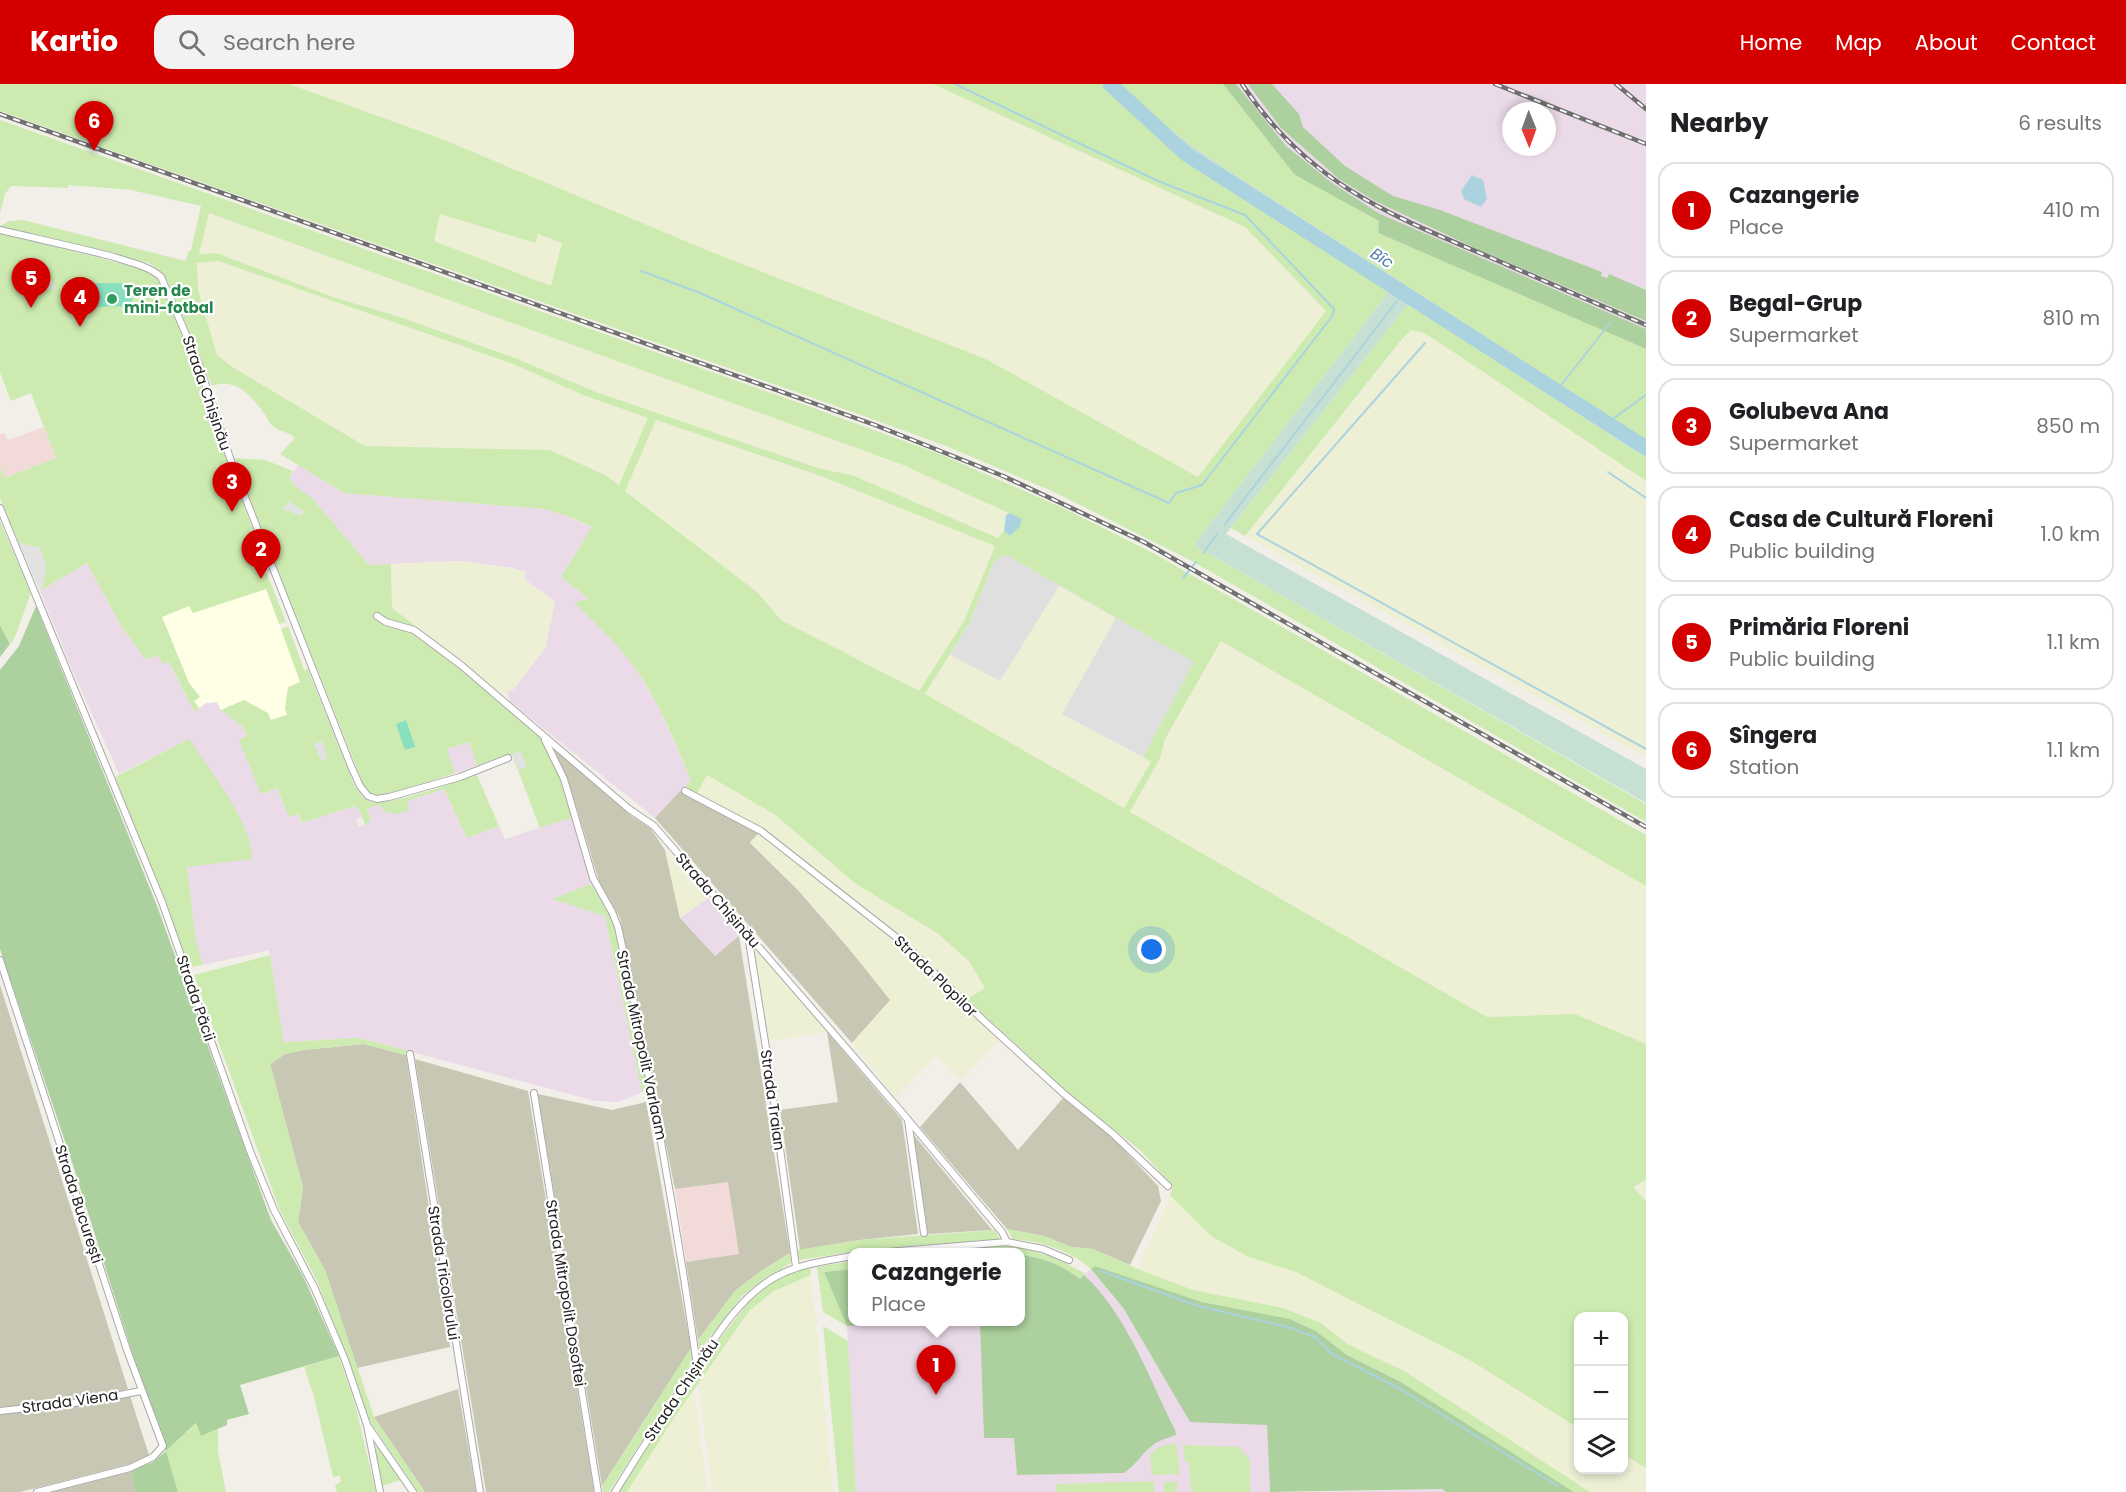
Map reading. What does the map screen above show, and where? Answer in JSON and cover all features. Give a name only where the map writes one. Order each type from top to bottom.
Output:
[{"type":"street","name":"Strada Chișinău","points":[[0,230],[129,261],[156,272],[161,277],[194,352],[232,464],[306,656],[351,766],[360,786],[368,796],[377,799],[389,797],[460,777],[508,758]]},
{"type":"street","name":"Strada Păcii","points":[[0,508],[162,902],[250,1151],[274,1210],[332,1327],[367,1425],[380,1492]]},
{"type":"street","name":"Strada Chișinău","points":[[377,616],[386,622],[414,630],[501,698],[629,809],[654,825],[908,1119],[1002,1232],[1007,1242]]},
{"type":"street","name":"Strada Mitropolit Varlaam","points":[[544,737],[564,779],[593,878],[618,927],[659,1125],[697,1365]]},
{"type":"street","name":"Strada Plopilor","points":[[685,791],[761,831],[901,941],[981,1019],[1063,1093],[1113,1134],[1168,1186]]},
{"type":"street","name":"Strada Traian","points":[[747,934],[769,1067],[796,1267]]},
{"type":"street","name":"Strada București","points":[[0,960],[141,1391],[163,1446],[153,1457],[130,1468],[37,1492]]},
{"type":"street","name":"Strada Tricolorului","points":[[410,1054],[480,1492]]},
{"type":"street","name":"Strada Mitropolit Dosoftei","points":[[534,1093],[598,1492]]},
{"type":"street","points":[[908,1119],[924,1233]]},
{"type":"street","points":[[935,1248],[1007,1242],[1043,1249],[1069,1260]]},
{"type":"street","name":"Strada Chișinău","points":[[615,1492],[650,1434],[697,1365],[730,1318],[752,1294],[777,1276],[796,1267],[848,1257]]},
{"type":"street","name":"Strada Viena","points":[[0,1411],[83,1402],[141,1391]]},
{"type":"street","points":[[367,1425],[413,1492]]},
{"type":"shaded area","points":[[289,84],[933,84],[1245,227],[1326,312],[1198,477],[986,359],[709,251],[442,139]]},
{"type":"shaded area","points":[[1103,84],[1119,84],[1164,125],[1208,157],[1646,441],[1646,458],[1408,304],[1226,534],[1646,769],[1646,803],[1194,545],[1388,293],[1368,276],[1184,158]]},
{"type":"shaded area","points":[[1223,84],[1646,84],[1646,349],[1295,175]]},
{"type":"shaded area","points":[[208,213],[903,465],[1010,513],[1006,515],[1004,531],[999,538],[852,475],[821,469],[596,392],[515,358],[397,316],[198,254]]},
{"type":"shaded area","points":[[440,213],[534,243],[537,234],[563,243],[551,286],[433,241]]},
{"type":"shaded area","points":[[218,261],[513,364],[583,395],[648,418],[619,486],[605,475],[550,450],[365,446],[234,368],[217,355],[198,290],[197,263]]},
{"type":"shaded area","points":[[39,274],[48,274],[56,289],[48,290]]},
{"type":"shaded area","points":[[1411,330],[1424,333],[1449,349],[1646,481],[1646,757],[1245,536]]},
{"type":"shaded area","points":[[656,420],[821,476],[995,546],[964,621],[919,691],[781,620],[757,592],[625,490]]},
{"type":"shaded area","points":[[44,427],[56,458],[5,478],[0,467],[0,434],[4,433],[8,440]]},
{"type":"shaded area","points":[[298,465],[344,493],[545,509],[570,517],[592,528],[561,577],[590,599],[615,643],[637,670],[658,706],[691,780],[655,818],[509,701],[507,692],[513,689],[546,647],[524,578],[513,568],[462,561],[369,565],[311,497],[296,487],[289,478]]},
{"type":"shaded area","points":[[288,501],[304,511],[301,516],[283,509]]},
{"type":"shaded area","points":[[19,543],[40,548],[46,565],[45,578],[40,591]]},
{"type":"shaded area","points":[[1007,555],[1194,662],[1143,757],[950,655],[969,624],[992,566],[997,559]]},
{"type":"shaded area","points":[[462,561],[526,571],[524,579],[555,601],[546,647],[513,690],[498,691],[392,608],[391,564]]},
{"type":"shaded area","points":[[87,563],[121,626],[147,660],[157,654],[168,661],[194,711],[206,703],[218,702],[221,710],[242,726],[247,736],[240,740],[264,793],[277,788],[289,817],[299,814],[302,823],[354,806],[360,811],[362,817],[356,820],[359,827],[366,824],[367,809],[407,801],[444,789],[467,838],[499,826],[505,839],[573,817],[591,884],[553,899],[605,916],[642,1092],[619,1102],[595,1101],[359,1038],[284,1042],[269,950],[203,965],[196,942],[187,866],[189,739],[119,774],[40,591]]},
{"type":"shaded area","points":[[1059,586],[1116,618],[1062,714],[1151,762],[1124,808],[924,694],[950,655],[1000,681]]},
{"type":"shaded area","points":[[267,589],[300,682],[287,715],[271,720],[244,700],[221,710],[217,702],[206,703],[199,708],[194,701],[200,696],[189,683],[162,617],[189,605],[193,613]]},
{"type":"shaded area","points":[[1220,641],[1646,886],[1646,1044],[1575,1014],[1487,1017],[1130,812],[1160,758],[1165,739]]},
{"type":"shaded area","points":[[322,741],[328,758],[321,761],[314,744]]},
{"type":"shaded area","points":[[469,742],[477,766],[455,773],[447,749]]},
{"type":"shaded area","points":[[554,749],[630,815],[651,829],[665,850],[680,918],[715,956],[739,936],[790,1253],[735,1291],[698,1340],[686,1262],[739,1254],[728,1182],[675,1189],[620,918],[599,881],[570,786]]},
{"type":"shaded area","points":[[520,751],[527,767],[519,770],[512,755]]},
{"type":"shaded area","points":[[707,775],[774,814],[856,884],[937,933],[969,961],[986,988],[967,999],[915,949],[768,831],[696,795]]},
{"type":"shaded area","points":[[680,791],[760,832],[750,842],[798,890],[883,988],[891,1000],[852,1043],[655,818]]},
{"type":"shaded area","points":[[760,832],[847,901],[915,960],[1000,1040],[960,1082],[937,1056],[896,1098],[852,1043],[890,1000],[827,921],[750,843]]},
{"type":"shaded area","points":[[665,850],[708,898],[680,918]]},
{"type":"shaded area","points":[[708,898],[739,936],[715,956],[680,918]]},
{"type":"shaded area","points":[[750,941],[776,973],[827,1032],[770,1041]]},
{"type":"shaded area","points":[[0,985],[128,1389],[81,1400],[0,1407]]},
{"type":"shaded area","points":[[827,1032],[902,1120],[918,1234],[860,1240],[800,1250],[780,1110],[838,1102]]},
{"type":"shaded area","points":[[364,1044],[406,1055],[450,1347],[357,1368],[325,1270],[298,1222],[303,1188],[270,1064],[285,1054],[303,1050]]},
{"type":"shaded area","points":[[415,1059],[528,1091],[594,1492],[486,1492]]},
{"type":"shaded area","points":[[960,1082],[1018,1150],[1063,1098],[1113,1138],[1158,1186],[1161,1201],[1130,1265],[1093,1249],[1071,1247],[1044,1236],[1007,1229],[920,1127]]},
{"type":"shaded area","points":[[538,1094],[612,1110],[646,1102],[691,1348],[602,1486]]},
{"type":"shaded area","points":[[913,1134],[992,1230],[928,1234]]},
{"type":"shaded area","points":[[1646,1180],[1646,1201],[1633,1187]]},
{"type":"shaded area","points":[[728,1181],[740,1254],[686,1262],[675,1189]]},
{"type":"shaded area","points":[[1170,1195],[1212,1237],[1249,1257],[1296,1272],[1473,1362],[1574,1425],[1574,1474],[1628,1474],[1628,1457],[1646,1468],[1646,1492],[1590,1492],[1404,1371],[1349,1345],[1321,1323],[1283,1308],[1193,1290],[1138,1269]]},
{"type":"shaded area","points":[[1025,1257],[1080,1279],[1091,1269],[1124,1309],[1267,1425],[1270,1492],[856,1492],[847,1326],[1025,1326]]},
{"type":"shaded area","points":[[811,1275],[833,1492],[713,1492],[698,1384],[750,1310],[774,1291]]},
{"type":"shaded area","points":[[458,1389],[476,1492],[425,1492],[374,1417]]},
{"type":"shaded area","points":[[694,1390],[707,1492],[627,1492],[672,1421]]},
{"type":"shaded area","points":[[130,1396],[149,1455],[130,1464],[20,1492],[0,1492],[0,1413],[83,1405]]},
{"type":"shaded area","points":[[131,1471],[135,1492],[53,1492]]},
{"type":"shaded area","points":[[1442,1489],[1446,1492],[1311,1492]]},
{"type":"green space","points":[[0,84],[289,84],[442,139],[709,251],[986,359],[1198,477],[1326,311],[1245,227],[933,84],[1103,84],[1184,158],[1368,276],[1388,293],[1194,545],[1646,804],[1646,822],[1190,560],[1052,491],[946,446],[861,415],[0,111]],"holes":[[[440,214],[535,243],[538,234],[562,243],[551,286],[434,241]]]},
{"type":"green space","points":[[1119,84],[1223,84],[1295,175],[1379,221],[1378,233],[1646,349],[1646,441],[1208,157],[1164,125]]},
{"type":"green space","points":[[1223,84],[1236,84],[1286,146],[1332,183],[1380,214],[1646,329],[1646,349],[1378,233],[1379,221],[1295,175]]},
{"type":"green space","points":[[1248,84],[1272,84],[1299,114],[1303,127],[1345,166],[1393,196],[1440,210],[1602,272],[1601,276],[1607,278],[1609,274],[1646,290],[1646,321],[1477,249],[1375,201],[1339,179],[1281,128]]},
{"type":"green space","points":[[0,120],[942,455],[1061,507],[1155,554],[1646,835],[1646,886],[1221,641],[1165,739],[1160,758],[1130,812],[1487,1017],[1575,1014],[1646,1044],[1646,1180],[1633,1187],[1646,1201],[1646,1468],[1628,1457],[1628,1312],[1574,1312],[1574,1425],[1473,1362],[1296,1272],[1249,1257],[1212,1237],[1170,1195],[1173,1186],[1141,1151],[1067,1092],[967,999],[985,988],[969,961],[937,933],[856,884],[774,814],[707,775],[696,795],[685,787],[691,780],[653,697],[623,652],[574,602],[589,599],[561,577],[592,527],[545,509],[344,493],[280,454],[295,438],[273,426],[244,390],[229,384],[212,386],[168,282],[159,270],[149,263],[0,226],[9,221],[23,220],[186,261],[188,252],[191,250],[201,206],[131,190],[68,185],[68,188],[11,186],[5,194],[0,214]],"holes":[[[209,213],[903,465],[1022,519],[1010,536],[1004,531],[998,538],[852,475],[821,469],[596,392],[515,358],[397,316],[333,297],[216,253],[199,254]],[[218,261],[513,364],[583,395],[648,418],[619,485],[605,475],[550,450],[365,446],[234,368],[217,355],[198,290],[197,263]],[[656,420],[821,476],[995,546],[964,621],[919,691],[781,620],[757,592],[625,491]],[[1007,555],[1194,662],[1143,757],[1151,762],[1124,808],[925,694],[969,624],[992,566],[997,559]]]},
{"type":"green space","points":[[0,233],[138,268],[153,275],[161,284],[191,353],[230,469],[268,570],[266,571],[286,622],[279,624],[266,589],[193,613],[189,606],[162,617],[189,683],[200,697],[194,701],[199,708],[194,711],[169,662],[163,664],[157,655],[146,660],[121,626],[87,563],[40,591],[45,569],[40,548],[19,543],[0,498],[0,467],[5,478],[56,458],[31,393],[11,401],[0,372]]},
{"type":"green space","name":"Teren de mini-fotbal","points":[[93,283],[132,283],[132,306],[93,307]]},
{"type":"green space","points":[[1408,304],[1646,458],[1646,481],[1449,349],[1424,333],[1411,330],[1245,536],[1231,528]]},
{"type":"green space","points":[[235,458],[265,460],[293,471],[289,478],[296,487],[311,497],[369,565],[391,564],[392,608],[414,625],[415,633],[501,701],[543,740],[563,782],[573,817],[540,828],[512,755],[504,755],[477,766],[469,742],[447,749],[455,773],[387,795],[374,794],[364,786]]},
{"type":"green space","points":[[0,521],[31,593],[11,644],[0,625]]},
{"type":"green space","points":[[36,606],[157,906],[271,1220],[303,1276],[339,1356],[240,1385],[249,1414],[227,1420],[227,1425],[201,1436],[196,1423],[166,1451],[0,949],[0,670],[19,646]]},
{"type":"green space","points":[[0,625],[10,644],[0,657]]},
{"type":"green space","points":[[288,626],[305,672],[307,667],[355,787],[362,796],[372,802],[393,800],[477,775],[499,826],[467,838],[444,789],[407,801],[409,810],[393,815],[390,811],[386,813],[379,805],[367,809],[371,820],[365,825],[360,811],[354,806],[302,823],[299,814],[289,817],[277,788],[261,794],[239,740],[247,736],[242,726],[221,710],[244,700],[268,713],[271,720],[287,715],[285,708],[288,687],[300,682],[281,629]]},
{"type":"green space","points":[[406,720],[415,747],[405,750],[396,724]]},
{"type":"green space","points":[[189,739],[238,814],[250,845],[252,859],[187,867],[196,941],[203,965],[190,967],[115,777]]},
{"type":"green space","points":[[591,884],[609,912],[615,927],[649,1088],[642,1092],[605,916],[552,899]]},
{"type":"green space","points":[[270,955],[284,1042],[359,1038],[406,1050],[406,1055],[363,1044],[303,1050],[285,1054],[270,1064],[303,1188],[298,1222],[325,1270],[374,1417],[425,1492],[418,1492],[370,1421],[317,1281],[280,1211],[194,975]]},
{"type":"green space","points":[[1007,1229],[1044,1236],[1071,1247],[1093,1249],[1193,1290],[1283,1308],[1321,1323],[1349,1345],[1404,1371],[1590,1492],[1574,1492],[1401,1382],[1347,1355],[1316,1331],[1290,1319],[1202,1302],[1095,1266],[1091,1269],[1083,1262],[1055,1248],[1013,1239]]},
{"type":"green space","points":[[995,1230],[1000,1239],[888,1248],[848,1248],[848,1252],[799,1260],[797,1250],[860,1240]]},
{"type":"green space","points":[[1012,1245],[1022,1248],[975,1248]]},
{"type":"green space","points":[[1025,1249],[1054,1257],[1086,1274],[1080,1279],[1066,1269],[1025,1256]]},
{"type":"green space","points":[[790,1253],[791,1263],[764,1279],[742,1296],[699,1351],[698,1340],[735,1291]]},
{"type":"green space","points":[[1025,1256],[1052,1262],[1080,1279],[1084,1275],[1099,1291],[1136,1348],[1176,1435],[1155,1443],[1124,1473],[1017,1475],[1014,1438],[984,1438],[980,1326],[1025,1326]]},
{"type":"green space","points":[[848,1262],[848,1269],[824,1272],[847,1326],[823,1312],[817,1267]]},
{"type":"green space","points":[[1095,1266],[1202,1302],[1290,1319],[1316,1331],[1347,1355],[1401,1382],[1574,1492],[1446,1492],[1442,1489],[1270,1492],[1267,1425],[1190,1422],[1124,1309],[1091,1269]]},
{"type":"green space","points":[[810,1268],[811,1275],[774,1291],[750,1310],[672,1421],[627,1492],[618,1492],[719,1340],[748,1303],[774,1281]]},
{"type":"green space","points":[[848,1269],[848,1326],[847,1326],[824,1272]]},
{"type":"green space","points":[[823,1326],[848,1341],[856,1492],[839,1492]]},
{"type":"green space","points":[[691,1348],[692,1363],[609,1492],[603,1492],[602,1486]]},
{"type":"green space","points":[[339,1356],[355,1404],[376,1492],[337,1492],[335,1485],[341,1482],[340,1476],[333,1477],[314,1397],[304,1367]]},
{"type":"green space","points":[[197,1423],[201,1436],[218,1429],[218,1451],[226,1492],[178,1492],[166,1451]]},
{"type":"green space","points":[[1176,1443],[1180,1474],[1152,1475],[1150,1454],[1159,1447]]},
{"type":"green space","points":[[1183,1445],[1239,1447],[1250,1460],[1250,1492],[1191,1492],[1189,1462],[1185,1462]]},
{"type":"green space","points":[[379,1446],[401,1480],[382,1486],[373,1449]]},
{"type":"green space","points":[[166,1451],[178,1492],[135,1492],[131,1471],[153,1462]]},
{"type":"green space","points":[[1154,1481],[1154,1492],[1057,1492],[1056,1484]]},
{"type":"green space","points":[[1177,1481],[1177,1492],[1164,1492],[1164,1482]]},
{"type":"water","points":[[1472,175],[1483,180],[1487,199],[1481,207],[1464,199],[1461,191]]},
{"type":"water","points":[[1010,513],[1022,519],[1020,526],[1010,536],[1004,531],[1006,515]]},
{"type":"waterway","points":[[641,271],[700,293],[1169,503],[1176,493],[1202,485],[1333,315],[1334,309],[1245,215],[1158,181],[955,84]]},
{"type":"waterway","name":"Bîc","points":[[1110,84],[1186,154],[1646,448]]},
{"type":"waterway","points":[[1225,524],[1404,292]]},
{"type":"waterway","points":[[1557,390],[1611,322]]},
{"type":"waterway","points":[[1425,343],[1257,534],[1646,749]]},
{"type":"waterway","points":[[1607,423],[1646,395]]},
{"type":"waterway","points":[[1608,472],[1646,498]]},
{"type":"waterway","points":[[1203,553],[1218,533]]},
{"type":"waterway","points":[[1183,578],[1196,562]]},
{"type":"waterway","points":[[1101,1271],[1198,1306],[1288,1327],[1315,1337],[1332,1354],[1400,1389],[1558,1486]]},
{"type":"railway","points":[[1242,84],[1293,146],[1321,170],[1350,190],[1415,225],[1646,325]]},
{"type":"railway","points":[[1495,84],[1646,144]]},
{"type":"railway","points":[[1616,84],[1646,109]]},
{"type":"railway","points":[[0,114],[875,425],[1003,476],[1144,542],[1646,827]]},
{"type":"place","name":"Sîngera","points":[[94,151]]},
{"type":"place","name":"Teren de mini-fotbal","points":[[112,299]]},
{"type":"place","name":"Primăria Floreni","points":[[31,308]]},
{"type":"place","name":"Casa de Cultură Floreni","points":[[80,327]]},
{"type":"place","name":"Golubeva Ana","points":[[232,512]]},
{"type":"place","name":"Begal-Grup","points":[[261,579]]},
{"type":"place","name":"Cazangerie","points":[[936,1395]]}]
